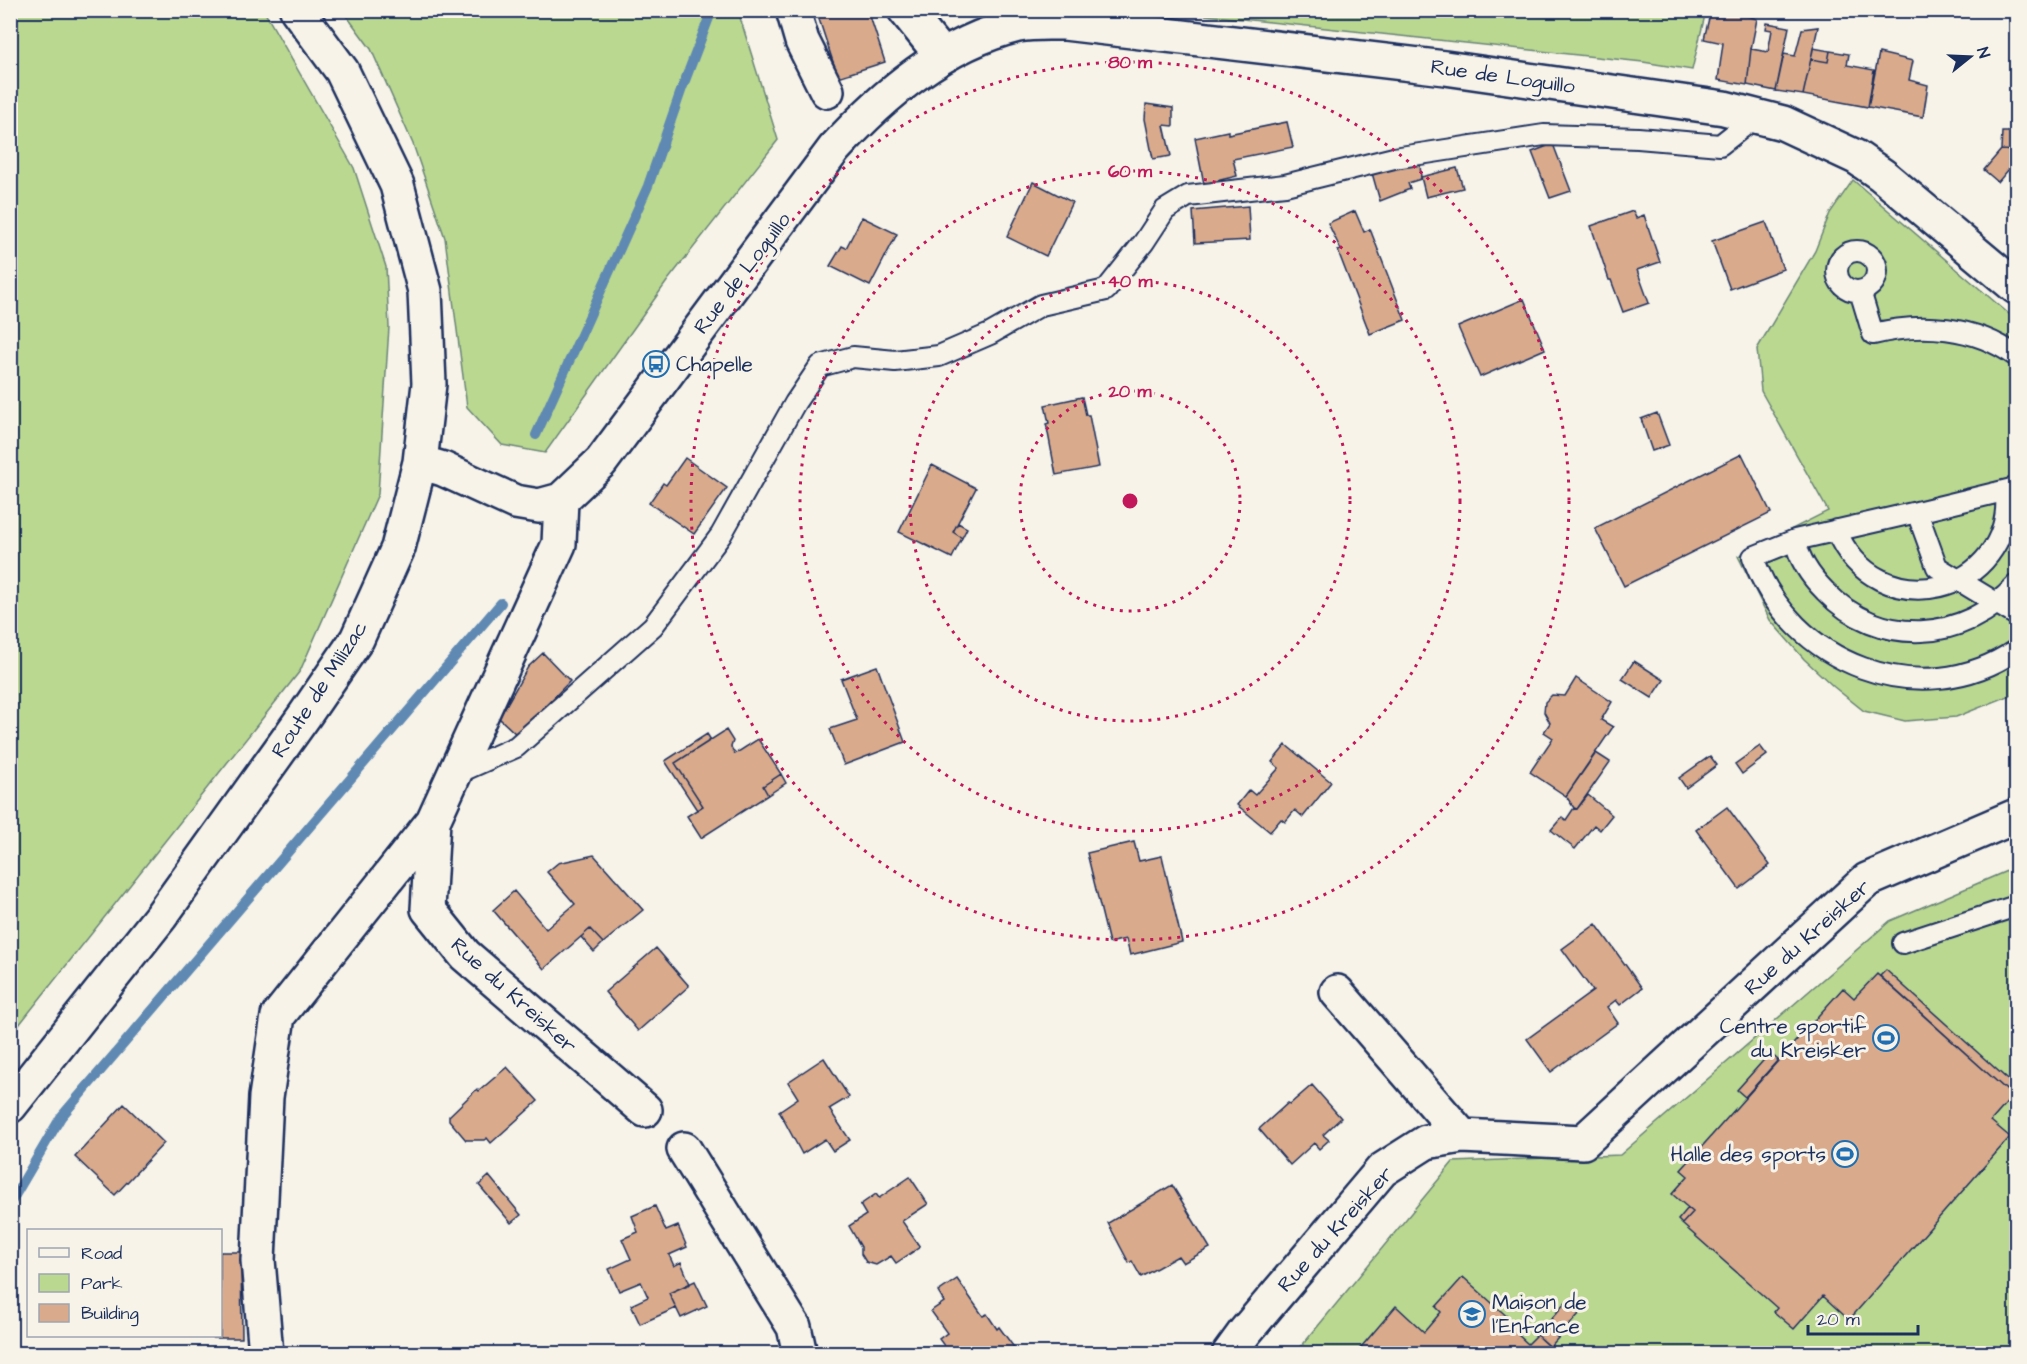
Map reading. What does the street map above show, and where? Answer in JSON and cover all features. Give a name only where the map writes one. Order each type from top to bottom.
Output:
[{"type":"street","name":"Route de Milizac","points":[[10,1106],[161,916],[357,639],[398,548],[420,462],[429,384],[425,291],[397,185],[342,71],[297,10]]},
{"type":"street","points":[[793,10],[802,41],[827,91]]},
{"type":"street","points":[[905,10],[942,56]]},
{"type":"street","name":"Rue de Loguillo","points":[[561,500],[601,462],[834,149],[866,114],[942,56],[982,36],[1020,24],[1064,23],[1445,68],[1724,108],[1757,116],[1783,123],[1857,157],[1882,175],[2016,287]]},
{"type":"street","points":[[266,1353],[258,1260],[266,1097],[278,1016],[433,821],[559,544],[561,500],[539,506],[514,502],[443,469],[420,462]]},
{"type":"street","name":"Rue du Kreisker","points":[[1229,1353],[1382,1170],[1426,1142],[1462,1136],[1583,1142],[1867,880],[2016,816]]},
{"type":"street","name":"Rue du Kreisker","points":[[433,821],[428,909],[465,955],[645,1110]]},
{"type":"street","points":[[1337,992],[1462,1136]]},
{"type":"street","points":[[684,1149],[794,1327],[800,1353]]},
{"type":"lane","points":[[455,774],[516,747],[653,626],[721,535],[795,403],[820,366],[854,357],[895,361],[939,356],[990,334],[1041,304],[1106,290],[1144,242],[1165,210],[1188,196],[1284,185],[1394,158],[1544,135],[1638,138],[1720,145],[1757,116]]},
{"type":"lane","points":[[1860,291],[1873,334],[1892,329],[1923,327],[1953,330],[1983,338],[2016,356]]},
{"type":"lane","points":[[1836,530],[1842,544],[1862,568],[1874,577],[1888,584],[1917,589],[1933,588],[1957,580],[1985,559],[2001,532],[2011,490],[1836,530],[1795,540],[1753,557],[1768,589],[1785,614],[1806,636],[1831,654],[1869,670],[1888,676],[1919,679],[1949,677],[1979,669],[2007,657],[2016,650]]},
{"type":"lane","points":[[1917,512],[1937,567],[2016,615]]},
{"type":"lane","points":[[1795,540],[1805,566],[1818,584],[1843,607],[1872,623],[1894,629],[1916,632],[1939,630],[1960,624],[1981,615],[1998,604],[2016,585]]},
{"type":"lane","points":[[1903,943],[2016,904]]},
{"type":"green space","points":[[11,10],[264,11],[354,168],[386,267],[389,327],[378,494],[300,671],[11,1035]]},
{"type":"green space","points":[[343,11],[738,11],[778,140],[668,280],[545,453],[502,445],[467,407],[445,238],[413,144],[371,49]]},
{"type":"green space","points":[[1168,11],[1706,11],[1692,70],[1643,62]]},
{"type":"green space","points":[[1853,180],[2016,320],[2016,693],[1956,717],[1905,721],[1864,711],[1804,659],[1770,620],[1738,556],[1828,511],[1761,391],[1757,349],[1815,251],[1830,213]]},
{"type":"green space","name":"Centre sportif du Kreisker","points":[[2016,867],[2016,1353],[1295,1354],[1453,1162],[1620,1155],[1890,921]]},
{"type":"building","points":[[816,10],[868,10],[885,62],[838,77]]},
{"type":"building","points":[[1711,10],[1728,10],[1757,19],[1747,85],[1718,80],[1723,43],[1704,39]]},
{"type":"building","points":[[1767,23],[1789,27],[1776,91],[1747,85],[1751,49],[1768,52],[1772,30],[1766,29]]},
{"type":"building","points":[[1818,27],[1803,95],[1776,91],[1784,54],[1795,56],[1802,29]]},
{"type":"building","points":[[1813,48],[1830,51],[1828,62],[1811,59]]},
{"type":"building","points":[[1830,51],[1849,54],[1847,65],[1874,70],[1868,107],[1803,95],[1811,59],[1828,62]]},
{"type":"building","points":[[1879,53],[1913,61],[1909,80],[1928,85],[1923,117],[1868,107]]},
{"type":"building","points":[[1146,104],[1173,108],[1173,126],[1164,125],[1171,156],[1153,159],[1145,119]]},
{"type":"building","points":[[1287,122],[1293,147],[1233,159],[1237,176],[1204,184],[1195,138]]},
{"type":"building","points":[[2002,132],[2016,132],[2016,151],[2001,150]]},
{"type":"building","points":[[1553,144],[1571,191],[1550,198],[1532,152]]},
{"type":"building","points":[[2001,150],[2016,151],[2016,169],[2009,169],[1998,182],[1984,170]]},
{"type":"building","points":[[1420,162],[1421,179],[1408,183],[1410,189],[1380,201],[1372,173]]},
{"type":"building","points":[[1457,168],[1463,188],[1426,197],[1421,177]]},
{"type":"building","points":[[1033,182],[1072,202],[1046,256],[1007,237]]},
{"type":"building","points":[[1248,206],[1250,240],[1195,243],[1193,211]]},
{"type":"building","points":[[1355,211],[1364,232],[1370,229],[1405,320],[1370,334],[1338,251],[1341,250],[1328,223]]},
{"type":"building","points":[[1633,211],[1636,218],[1644,215],[1660,262],[1637,270],[1649,303],[1623,312],[1611,280],[1609,280],[1591,226]]},
{"type":"building","points":[[862,217],[897,234],[870,286],[830,266],[842,246],[846,248]]},
{"type":"building","points":[[1766,222],[1783,269],[1730,289],[1712,241]]},
{"type":"building","points":[[1524,299],[1545,349],[1480,377],[1458,327]]},
{"type":"building","points":[[1082,397],[1086,415],[1089,415],[1099,467],[1056,475],[1046,424],[1049,423],[1045,405]]},
{"type":"building","points":[[1657,413],[1669,445],[1652,451],[1641,419]]},
{"type":"building","points":[[1742,454],[1771,513],[1624,586],[1595,528]]},
{"type":"building","points":[[685,458],[727,488],[694,534],[649,503],[663,483],[666,485]]},
{"type":"building","points":[[932,465],[976,488],[953,532],[962,538],[952,558],[899,532]]},
{"type":"building","points":[[958,523],[967,528],[962,538],[953,532]]},
{"type":"building","points":[[543,653],[570,681],[517,735],[499,718],[528,667]]},
{"type":"building","points":[[1634,661],[1664,680],[1652,698],[1622,679]]},
{"type":"building","points":[[877,666],[905,742],[844,765],[830,729],[857,720],[841,679]]},
{"type":"building","points":[[1576,678],[1612,702],[1601,720],[1613,727],[1566,796],[1530,772],[1553,738],[1544,732],[1550,723],[1544,712],[1545,702],[1552,695],[1565,696]]},
{"type":"building","points":[[726,730],[733,741],[731,747],[735,754],[758,739],[781,774],[763,786],[768,795],[701,838],[687,816],[703,806],[675,763]]},
{"type":"building","points":[[707,734],[711,740],[675,763],[703,806],[697,810],[665,761]]},
{"type":"building","points":[[1286,745],[1331,782],[1303,817],[1295,810],[1285,822],[1281,819],[1270,832],[1237,805],[1249,790],[1255,795],[1279,768],[1272,762]]},
{"type":"building","points":[[1760,746],[1767,755],[1742,774],[1735,764]]},
{"type":"building","points":[[1596,753],[1610,762],[1577,809],[1574,808],[1566,796]]},
{"type":"building","points":[[1710,756],[1717,765],[1686,788],[1679,778]]},
{"type":"building","points":[[781,774],[786,783],[768,795],[763,786]]},
{"type":"building","points":[[1588,795],[1612,815],[1600,830],[1594,825],[1575,849],[1551,830],[1562,817],[1566,820],[1574,808],[1577,809]]},
{"type":"building","points":[[1727,807],[1770,865],[1739,889],[1696,830]]},
{"type":"building","points":[[1134,842],[1139,861],[1162,856],[1182,942],[1130,955],[1126,939],[1109,943],[1087,853]]},
{"type":"building","points":[[594,855],[643,910],[603,943],[590,929],[544,969],[493,910],[514,891],[546,929],[575,904],[547,872],[558,863]]},
{"type":"building","points":[[1596,924],[1642,988],[1620,1005],[1616,1000],[1607,1007],[1618,1023],[1551,1072],[1527,1039],[1593,991],[1562,949]]},
{"type":"building","points":[[590,929],[603,943],[594,952],[581,937]]},
{"type":"building","points":[[656,948],[689,986],[638,1031],[605,992]]},
{"type":"building","points":[[1886,970],[2016,1087],[2013,1096],[1880,976]]},
{"type":"building","name":"Halle des sports","points":[[1877,974],[2013,1096],[1991,1121],[2010,1137],[1849,1320],[1823,1296],[1794,1329],[1774,1312],[1777,1308],[1682,1224],[1693,1212],[1672,1194],[1688,1176],[1681,1170],[1843,988],[1854,998]]},
{"type":"building","points":[[1770,1053],[1778,1060],[1745,1097],[1737,1090]]},
{"type":"building","points":[[824,1058],[849,1097],[829,1109],[850,1140],[833,1151],[825,1139],[802,1154],[779,1111],[798,1098],[788,1082]]},
{"type":"building","points":[[507,1067],[538,1101],[491,1143],[487,1138],[466,1140],[449,1120],[449,1116],[477,1089],[479,1091]]},
{"type":"building","points":[[1312,1085],[1341,1118],[1323,1135],[1329,1140],[1319,1149],[1314,1143],[1290,1165],[1259,1129]]},
{"type":"building","points":[[124,1104],[164,1143],[115,1195],[75,1157]]},
{"type":"building","points":[[489,1176],[521,1215],[511,1223],[479,1185]]},
{"type":"building","points":[[910,1177],[928,1204],[902,1221],[920,1247],[896,1263],[891,1256],[876,1265],[866,1262],[861,1254],[861,1247],[849,1226],[866,1215],[860,1205],[876,1194],[879,1198]]},
{"type":"building","points":[[1172,1185],[1210,1248],[1183,1263],[1178,1256],[1141,1277],[1132,1261],[1129,1263],[1108,1223]]},
{"type":"building","points":[[655,1206],[666,1231],[678,1226],[687,1247],[669,1255],[674,1266],[681,1262],[690,1284],[669,1293],[676,1308],[640,1324],[631,1305],[648,1297],[641,1282],[619,1291],[609,1269],[631,1259],[622,1239],[638,1232],[632,1216]]},
{"type":"building","points":[[1688,1208],[1693,1212],[1682,1224],[1678,1220]]},
{"type":"building","points":[[222,1252],[241,1252],[242,1338],[213,1338],[222,1337]]},
{"type":"building","name":"Maison de l'Enfance","points":[[1463,1277],[1520,1328],[1516,1333],[1528,1344],[1537,1335],[1553,1349],[1549,1354],[1356,1353],[1396,1306],[1424,1332],[1441,1312],[1436,1307]]},
{"type":"building","points":[[957,1279],[983,1316],[987,1314],[1016,1350],[1011,1354],[972,1354],[965,1351],[962,1354],[950,1354],[939,1339],[947,1333],[931,1311],[944,1302],[938,1292]]},
{"type":"building","points":[[695,1281],[707,1306],[681,1318],[669,1293]]},
{"type":"building","points":[[1566,1302],[1579,1314],[1558,1338],[1545,1326]]},
{"type":"building","points":[[1545,1326],[1558,1338],[1550,1347],[1537,1335]]},
{"type":"waterway","points":[[536,435],[648,186],[712,10]]},
{"type":"waterway","points":[[10,1204],[61,1117],[501,603]]},
{"type":"place","name":"Chapelle","points":[[656,364]]},
{"type":"place","name":"Centre sportif du Kreisker","points":[[1886,1038]]},
{"type":"place","name":"Halle des sports","points":[[1845,1154]]},
{"type":"place","name":"Maison de l'Enfance","points":[[1472,1314]]}]
